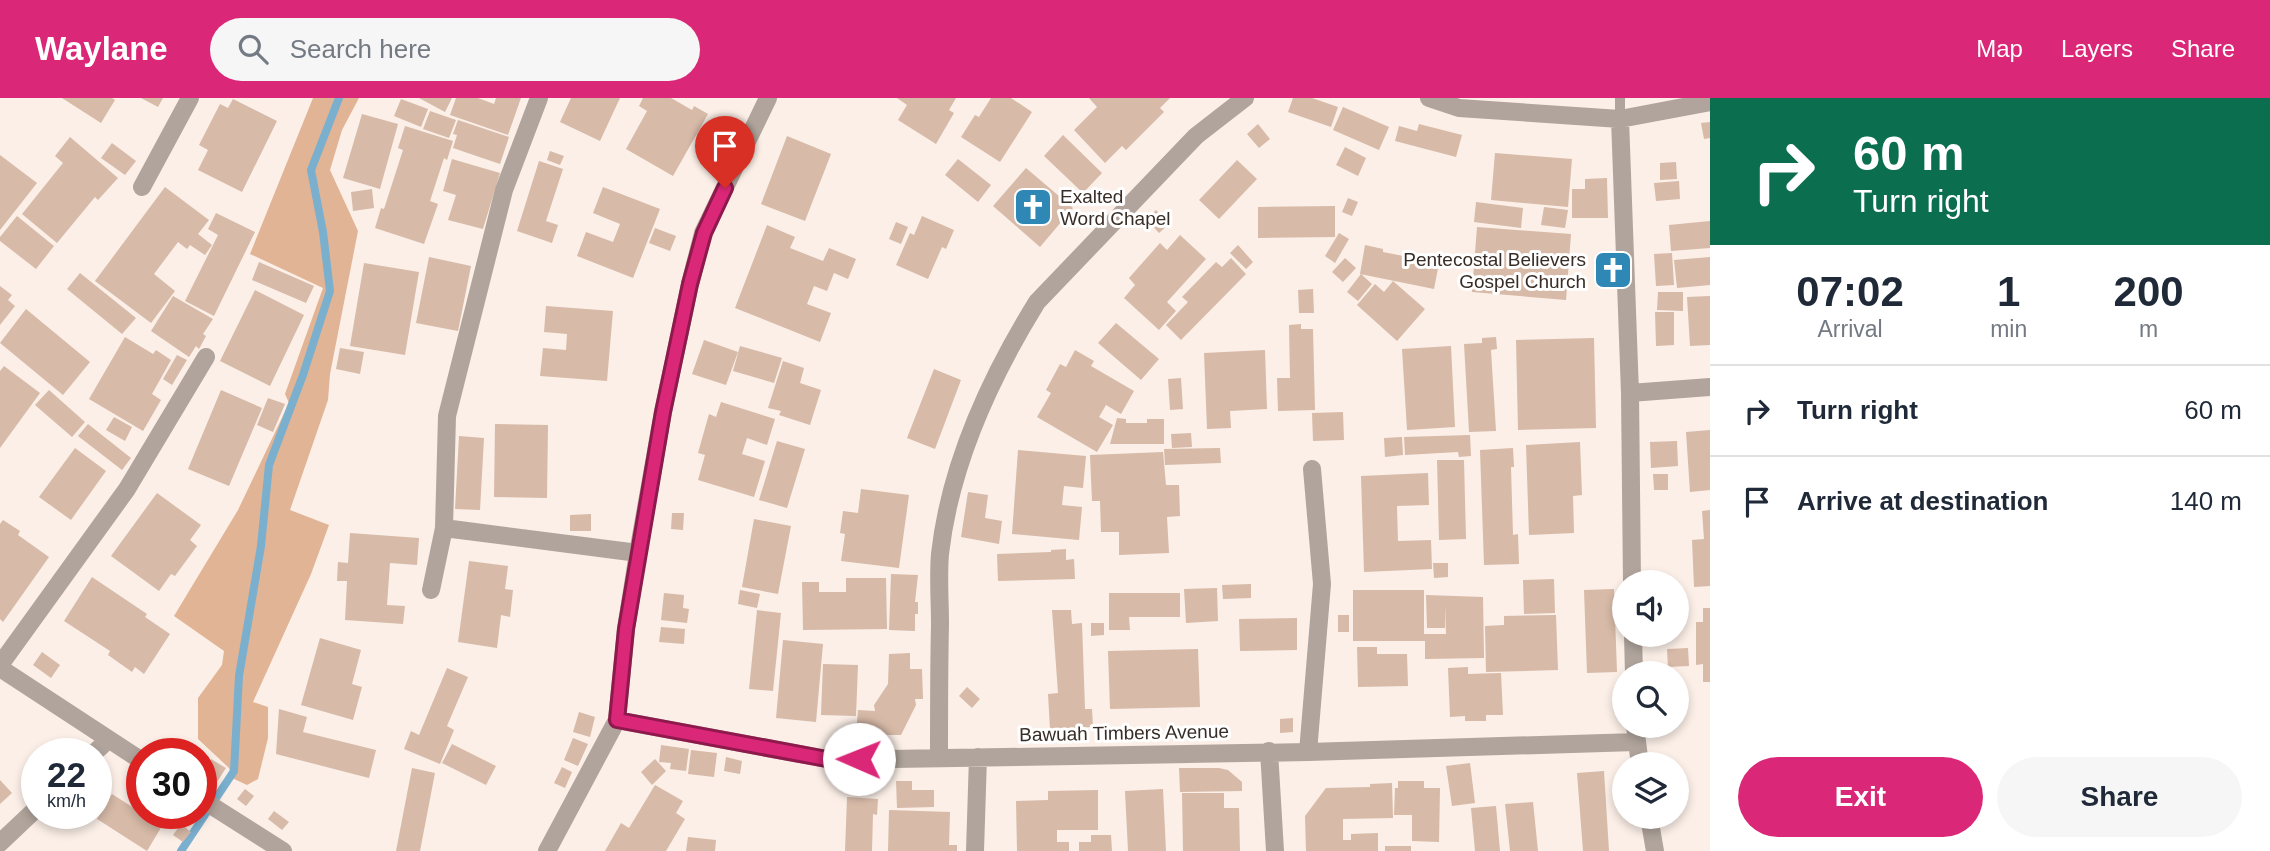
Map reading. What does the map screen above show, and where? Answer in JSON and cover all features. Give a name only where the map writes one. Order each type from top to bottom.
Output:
[{"type":"street","points":[[142,187],[190,98]]},
{"type":"street","points":[[431,590],[444,528],[447,416],[504,190],[539,98]]},
{"type":"street","points":[[547,851],[617,720],[626,629],[638,553],[663,412],[690,284],[704,233],[768,98]]},
{"type":"street","points":[[939,758],[940,556],[947,510],[964,447],[981,409],[1021,328],[1037,302],[1196,136],[1245,98]]},
{"type":"street","points":[[1429,98],[1459,108],[1620,119],[1710,102]]},
{"type":"street","points":[[1620,119],[1630,393],[1632,570]]},
{"type":"street","points":[[105,738],[0,667],[127,489],[206,357]]},
{"type":"street","points":[[1630,393],[1710,387]]},
{"type":"street","points":[[1308,752],[1322,584],[1312,469]]},
{"type":"street","points":[[444,528],[638,553]]},
{"type":"street","name":"Bawuah Timbers Avenue","points":[[617,720],[832,760],[1308,752],[1612,735]]},
{"type":"street","points":[[1269,751],[1275,851]]},
{"type":"street","points":[[975,851],[978,757]]},
{"type":"street","points":[[217,809],[283,851]]},
{"type":"street","points":[[0,843],[21,823]]},
{"type":"street","points":[[1651,829],[1655,851]]},
{"type":"lane","points":[[1620,98],[1620,119]]},
{"type":"shaded area","points":[[313,98],[359,98],[342,130],[330,170],[358,231],[330,374],[328,400],[290,510],[329,525],[311,574],[253,702],[268,707],[268,738],[258,779],[247,785],[232,778],[229,768],[217,757],[217,738],[198,738],[198,698],[222,665],[224,651],[174,616],[238,510],[289,403],[285,394],[323,288],[250,254]]},
{"type":"building","points":[[62,98],[112,98],[115,100],[101,123]]},
{"type":"building","points":[[141,98],[163,98],[158,107]]},
{"type":"building","points":[[419,98],[452,98],[445,112]]},
{"type":"building","points":[[456,98],[478,98],[494,104],[496,98],[521,98],[508,135],[450,115]]},
{"type":"building","points":[[571,98],[620,98],[600,141],[560,122]]},
{"type":"building","points":[[643,98],[671,98],[692,110],[694,106],[708,114],[673,176],[626,149],[647,111],[639,106]]},
{"type":"building","points":[[897,98],[956,98],[949,110],[954,113],[936,144],[898,120],[907,105]]},
{"type":"building","points":[[991,98],[1011,98],[1032,112],[1000,162],[961,137],[975,115],[979,117]]},
{"type":"building","points":[[1089,98],[1170,98],[1160,108],[1164,112],[1126,150],[1122,146],[1105,163],[1074,130],[1097,107]]},
{"type":"building","points":[[1293,98],[1312,98],[1338,107],[1331,127],[1288,112]]},
{"type":"building","points":[[233,99],[277,121],[242,192],[198,170],[208,150],[199,145],[220,104],[228,108]]},
{"type":"building","points":[[401,99],[428,109],[421,127],[394,116]]},
{"type":"building","points":[[1343,107],[1389,127],[1379,150],[1333,130]]},
{"type":"building","points":[[430,111],[456,120],[449,138],[423,129]]},
{"type":"building","points":[[362,114],[398,124],[380,189],[343,178]]},
{"type":"building","points":[[458,120],[509,137],[500,164],[453,148],[457,135],[453,134]]},
{"type":"building","points":[[1710,122],[1710,138],[1704,139],[1701,123]]},
{"type":"building","points":[[1258,124],[1270,139],[1259,148],[1247,134]]},
{"type":"building","points":[[1419,124],[1462,135],[1456,157],[1395,141],[1399,126],[1417,131]]},
{"type":"building","points":[[405,126],[453,141],[447,160],[444,158],[430,201],[438,204],[424,244],[375,228],[403,150],[398,148]]},
{"type":"building","points":[[1063,135],[1102,173],[1083,193],[1044,156]]},
{"type":"building","points":[[787,136],[831,154],[805,221],[761,204]]},
{"type":"building","points":[[70,137],[118,178],[98,200],[95,197],[57,243],[22,214],[63,163],[55,156]]},
{"type":"building","points":[[112,143],[136,161],[125,175],[101,158]]},
{"type":"building","points":[[1345,147],[1366,158],[1358,176],[1336,165]]},
{"type":"building","points":[[550,151],[564,156],[560,165],[547,160]]},
{"type":"building","points":[[1495,153],[1572,159],[1568,207],[1491,200]]},
{"type":"building","points":[[0,155],[37,183],[0,230]]},
{"type":"building","points":[[452,159],[500,173],[483,229],[448,220],[456,195],[443,191]]},
{"type":"building","points":[[958,159],[991,185],[978,202],[945,175]]},
{"type":"building","points":[[1237,160],[1257,179],[1219,219],[1199,200]]},
{"type":"building","points":[[539,161],[563,169],[546,221],[558,225],[552,243],[517,231]]},
{"type":"building","points":[[1676,162],[1677,179],[1660,180],[1660,163]]},
{"type":"building","name":"Exalted Word Chapel","points":[[1026,168],[1073,208],[1040,247],[993,206]]},
{"type":"building","points":[[1607,178],[1608,218],[1572,218],[1572,189],[1585,189],[1585,179]]},
{"type":"building","points":[[1679,181],[1680,199],[1656,201],[1654,183]]},
{"type":"building","points":[[165,187],[209,220],[198,234],[212,245],[205,255],[190,245],[187,249],[178,242],[154,274],[175,291],[151,323],[95,281]]},
{"type":"building","points":[[603,187],[660,209],[633,278],[577,256],[586,232],[613,242],[620,224],[593,213]]},
{"type":"building","points":[[372,189],[374,208],[353,211],[351,192]]},
{"type":"building","points":[[1348,198],[1358,202],[1352,216],[1342,212]]},
{"type":"building","points":[[1476,202],[1523,208],[1521,228],[1474,222]]},
{"type":"building","points":[[1335,206],[1335,237],[1258,238],[1258,207]]},
{"type":"building","points":[[1544,207],[1568,210],[1565,228],[1541,225]]},
{"type":"building","points":[[1156,210],[1169,224],[1159,233],[1146,219]]},
{"type":"building","points":[[216,213],[255,232],[214,316],[185,301],[218,235],[208,229]]},
{"type":"building","points":[[17,216],[54,246],[36,269],[0,241],[0,237]]},
{"type":"building","points":[[922,216],[954,230],[946,249],[942,247],[928,279],[896,265],[910,233],[914,235]]},
{"type":"building","points":[[1710,221],[1710,248],[1671,251],[1669,225]]},
{"type":"building","points":[[896,222],[908,227],[901,244],[889,239]]},
{"type":"building","points":[[767,225],[795,237],[790,248],[823,261],[829,248],[856,259],[848,279],[834,273],[827,291],[814,286],[807,304],[831,313],[820,342],[735,308]]},
{"type":"building","points":[[1477,227],[1571,234],[1566,300],[1472,292]]},
{"type":"building","points":[[655,228],[676,236],[670,251],[649,243]]},
{"type":"building","points":[[1339,233],[1349,239],[1335,263],[1325,256]]},
{"type":"building","points":[[1180,235],[1206,259],[1167,302],[1176,311],[1159,330],[1124,298],[1135,285],[1129,278],[1160,243],[1167,250]]},
{"type":"building","points":[[1238,245],[1253,262],[1246,269],[1230,253]]},
{"type":"building","points":[[1365,245],[1383,249],[1383,252],[1439,263],[1434,289],[1360,274]]},
{"type":"building","points":[[1672,253],[1674,285],[1656,286],[1654,254]]},
{"type":"building","points":[[429,257],[471,266],[458,331],[416,323]]},
{"type":"building","points":[[1710,257],[1710,285],[1677,288],[1674,260]]},
{"type":"building","points":[[1231,258],[1246,274],[1181,340],[1166,325],[1188,302],[1182,297],[1216,262],[1222,267]]},
{"type":"building","points":[[1345,258],[1356,268],[1343,282],[1332,272]]},
{"type":"building","points":[[259,262],[314,286],[306,303],[252,280]]},
{"type":"building","points":[[364,263],[419,272],[405,355],[350,346]]},
{"type":"building","points":[[80,273],[136,318],[122,334],[67,289]]},
{"type":"building","points":[[1361,274],[1372,284],[1358,301],[1347,292]]},
{"type":"building","points":[[1393,281],[1425,309],[1397,341],[1357,305],[1375,284],[1384,292]]},
{"type":"building","points":[[0,286],[12,295],[8,300],[15,306],[0,325]]},
{"type":"building","points":[[1313,289],[1314,313],[1299,313],[1298,290]]},
{"type":"building","points":[[255,290],[304,315],[270,386],[220,361]]},
{"type":"building","points":[[1658,292],[1683,292],[1683,311],[1657,310]]},
{"type":"building","points":[[173,296],[213,319],[203,334],[206,336],[199,349],[196,346],[189,357],[151,331]]},
{"type":"building","points":[[1710,296],[1710,345],[1690,346],[1687,297]]},
{"type":"building","points":[[546,306],[613,311],[607,381],[540,376],[543,348],[566,350],[567,334],[544,332]]},
{"type":"building","points":[[26,309],[90,362],[63,395],[0,343]]},
{"type":"building","points":[[1655,312],[1674,312],[1674,345],[1656,346]]},
{"type":"building","points":[[1116,323],[1159,359],[1141,380],[1098,343]]},
{"type":"building","points":[[1301,324],[1301,329],[1313,329],[1315,410],[1278,411],[1277,378],[1290,378],[1289,325]]},
{"type":"building","points":[[125,337],[153,354],[156,350],[171,360],[152,394],[161,400],[143,431],[89,399]]},
{"type":"building","points":[[1496,337],[1497,349],[1491,350],[1496,431],[1469,432],[1464,344],[1482,343],[1482,338]]},
{"type":"building","points":[[1594,338],[1596,428],[1518,430],[1516,340]]},
{"type":"building","points":[[704,340],[738,352],[726,385],[692,374]]},
{"type":"building","points":[[740,346],[782,358],[774,383],[733,371]]},
{"type":"building","points":[[1451,346],[1455,427],[1407,430],[1402,349]]},
{"type":"building","points":[[340,348],[364,352],[360,374],[336,369]]},
{"type":"building","points":[[1075,350],[1094,361],[1091,366],[1134,391],[1121,414],[1106,405],[1099,417],[1113,425],[1097,452],[1037,417],[1051,393],[1046,390],[1060,364],[1066,367]]},
{"type":"building","points":[[1265,350],[1267,409],[1230,411],[1231,428],[1207,429],[1204,353]]},
{"type":"building","points":[[177,355],[187,360],[172,385],[163,379]]},
{"type":"building","points":[[783,361],[804,368],[800,383],[821,390],[810,425],[779,415],[781,411],[768,408]]},
{"type":"building","points":[[4,366],[40,393],[0,448],[0,371]]},
{"type":"building","points":[[934,369],[961,380],[935,449],[907,438]]},
{"type":"building","points":[[1181,378],[1183,409],[1170,410],[1168,379]]},
{"type":"building","points":[[49,390],[85,422],[72,437],[35,405]]},
{"type":"building","points":[[221,390],[262,408],[229,486],[188,469]]},
{"type":"building","points":[[268,398],[285,404],[273,432],[257,425]]},
{"type":"building","points":[[721,402],[775,419],[767,445],[747,438],[742,454],[765,461],[754,497],[698,480],[705,455],[698,453],[709,414],[716,417]]},
{"type":"building","points":[[1343,412],[1344,440],[1313,441],[1312,413]]},
{"type":"building","points":[[114,417],[132,427],[125,441],[106,430]]},
{"type":"building","points":[[1117,418],[1126,419],[1126,423],[1147,423],[1147,419],[1164,419],[1164,444],[1110,444]]},
{"type":"building","points":[[88,424],[131,458],[122,470],[78,436]]},
{"type":"building","points":[[495,424],[548,425],[547,498],[494,497]]},
{"type":"building","points":[[1710,430],[1710,490],[1690,492],[1686,432]]},
{"type":"building","points":[[1191,433],[1192,447],[1172,448],[1171,434]]},
{"type":"building","points":[[1470,435],[1471,456],[1459,457],[1458,452],[1405,455],[1404,437]]},
{"type":"building","points":[[459,436],[484,438],[480,510],[455,509]]},
{"type":"building","points":[[1402,437],[1403,455],[1385,457],[1384,438]]},
{"type":"building","points":[[777,441],[805,449],[787,508],[759,500]]},
{"type":"building","points":[[1677,441],[1678,466],[1651,468],[1650,442]]},
{"type":"building","points":[[1580,442],[1582,495],[1573,496],[1574,533],[1529,535],[1526,445]]},
{"type":"building","points":[[75,448],[106,471],[71,520],[39,497]]},
{"type":"building","points":[[1220,448],[1221,463],[1165,465],[1164,449]]},
{"type":"building","points":[[1513,448],[1513,535],[1518,534],[1519,564],[1484,565],[1480,450]]},
{"type":"building","points":[[1018,450],[1086,456],[1083,488],[1064,486],[1062,505],[1082,507],[1079,540],[1012,534]]},
{"type":"building","points":[[1163,452],[1166,485],[1179,485],[1180,516],[1167,517],[1169,553],[1119,555],[1119,532],[1101,532],[1100,501],[1092,501],[1090,455]]},
{"type":"building","points":[[1437,460],[1464,460],[1466,539],[1439,540]]},
{"type":"building","points":[[1428,473],[1429,505],[1397,506],[1398,541],[1431,540],[1432,569],[1364,572],[1361,476]]},
{"type":"building","points":[[1653,474],[1668,474],[1668,490],[1654,490]]},
{"type":"building","points":[[861,489],[909,495],[899,568],[841,561],[845,534],[840,533],[843,511],[858,513]]},
{"type":"building","points":[[968,492],[988,495],[985,518],[1002,521],[999,544],[961,537]]},
{"type":"building","points":[[157,493],[201,525],[190,540],[197,546],[175,576],[171,574],[159,591],[111,556]]},
{"type":"building","points":[[1710,510],[1710,586],[1694,587],[1692,540],[1704,539],[1702,511]]},
{"type":"building","points":[[672,513],[684,513],[683,530],[671,529]]},
{"type":"building","points":[[591,514],[591,531],[570,531],[570,515]]},
{"type":"building","points":[[754,519],[791,526],[778,594],[742,587]]},
{"type":"building","points":[[3,520],[20,531],[18,535],[49,557],[3,622],[0,619],[0,524]]},
{"type":"building","points":[[350,533],[419,538],[417,565],[390,563],[387,605],[405,606],[403,624],[345,620],[347,581],[337,581],[338,562],[348,563]]},
{"type":"building","points":[[1066,549],[1066,560],[1074,559],[1075,579],[998,581],[997,554]]},
{"type":"building","points":[[469,561],[508,566],[505,589],[513,590],[510,617],[501,615],[497,648],[458,642]]},
{"type":"building","points":[[1433,563],[1448,563],[1448,577],[1434,578]]},
{"type":"building","points":[[891,574],[918,575],[915,631],[889,630]]},
{"type":"building","points":[[92,577],[147,614],[145,617],[170,634],[144,674],[135,667],[132,672],[108,655],[110,651],[64,621]]},
{"type":"building","points":[[846,578],[886,578],[887,629],[803,630],[802,582],[819,582],[819,592],[846,592]]},
{"type":"building","points":[[1554,579],[1555,613],[1524,614],[1523,580]]},
{"type":"building","points":[[1251,584],[1251,598],[1223,599],[1222,585]]},
{"type":"building","points":[[1217,588],[1218,621],[1186,623],[1184,589]]},
{"type":"building","points":[[1612,589],[1612,647],[1616,647],[1617,661],[1612,661],[1612,672],[1587,673],[1584,590]]},
{"type":"building","points":[[740,590],[760,594],[757,608],[738,604]]},
{"type":"building","points":[[1353,590],[1424,590],[1424,634],[1446,634],[1445,604],[1445,628],[1427,628],[1426,595],[1483,597],[1484,658],[1425,659],[1425,641],[1353,641]]},
{"type":"building","points":[[664,593],[684,595],[683,608],[689,609],[687,623],[661,620]]},
{"type":"building","points":[[1109,593],[1180,593],[1180,617],[1129,617],[1130,630],[1109,630]]},
{"type":"building","points":[[1703,608],[1710,608],[1710,682],[1703,682],[1703,664],[1696,665],[1696,622],[1703,622]]},
{"type":"building","points":[[757,610],[781,613],[773,691],[749,689]]},
{"type":"building","points":[[1052,610],[1071,610],[1072,624],[1082,623],[1085,709],[1092,709],[1093,727],[1050,729],[1048,694],[1058,693]]},
{"type":"building","points":[[1338,615],[1349,615],[1349,632],[1338,632]]},
{"type":"building","points":[[1556,615],[1558,670],[1486,672],[1485,626],[1504,625],[1504,616]]},
{"type":"building","points":[[1297,618],[1297,650],[1240,651],[1239,619]]},
{"type":"building","points":[[1091,623],[1104,623],[1104,635],[1091,636]]},
{"type":"building","points":[[661,627],[685,629],[684,644],[659,642]]},
{"type":"building","points":[[320,638],[361,650],[352,684],[362,687],[353,720],[301,705]]},
{"type":"building","points":[[783,640],[823,644],[816,722],[776,718]]},
{"type":"building","points":[[1357,647],[1377,647],[1377,654],[1407,654],[1408,686],[1358,687]]},
{"type":"building","points":[[1688,648],[1689,661],[1668,661],[1667,649]]},
{"type":"building","points":[[1198,649],[1200,707],[1110,709],[1108,651]]},
{"type":"building","points":[[42,652],[60,665],[51,678],[33,665]]},
{"type":"building","points":[[910,653],[910,669],[922,669],[923,699],[915,699],[916,705],[901,735],[856,735],[858,710],[875,711],[874,705],[888,684],[889,654]]},
{"type":"building","points":[[823,664],[858,665],[856,716],[821,715]]},
{"type":"building","points":[[1468,667],[1468,674],[1501,673],[1503,715],[1486,715],[1486,721],[1465,721],[1465,716],[1450,717],[1448,668]]},
{"type":"building","points":[[447,668],[468,677],[447,726],[454,730],[440,764],[404,749],[411,731],[419,735]]},
{"type":"building","points":[[967,687],[980,699],[972,708],[959,696]]},
{"type":"building","points":[[279,709],[307,717],[303,732],[376,750],[369,778],[276,754]]},
{"type":"building","points":[[579,712],[595,717],[590,737],[573,732]]},
{"type":"building","points":[[1293,718],[1293,732],[1280,733],[1280,719]]},
{"type":"building","points":[[573,738],[588,744],[578,766],[564,760]]},
{"type":"building","points":[[452,744],[496,766],[486,785],[442,763]]},
{"type":"building","points":[[661,745],[689,749],[686,771],[670,769],[671,763],[659,762]]},
{"type":"building","points":[[691,750],[717,753],[714,777],[688,774]]},
{"type":"building","points":[[726,757],[742,761],[740,774],[724,771]]},
{"type":"building","points":[[655,759],[666,771],[652,785],[641,772]]},
{"type":"building","points":[[217,763],[226,768],[217,782]]},
{"type":"building","points":[[1470,763],[1475,803],[1452,806],[1446,766]]},
{"type":"building","points":[[562,767],[572,772],[565,788],[554,783]]},
{"type":"building","points":[[412,768],[435,773],[420,851],[396,851]]},
{"type":"building","points":[[1179,768],[1228,770],[1242,782],[1242,791],[1180,792]]},
{"type":"building","points":[[1604,771],[1609,851],[1583,851],[1577,773]]},
{"type":"building","points":[[0,780],[12,793],[0,804]]},
{"type":"building","points":[[896,781],[912,781],[912,790],[934,790],[934,807],[897,808]]},
{"type":"building","points":[[1398,781],[1424,781],[1424,788],[1440,788],[1439,842],[1412,841],[1412,815],[1394,815],[1395,788],[1398,788]]},
{"type":"building","points":[[1392,783],[1393,818],[1343,819],[1343,840],[1351,840],[1351,834],[1378,833],[1378,851],[1306,851],[1305,816],[1326,788],[1370,787],[1370,784]]},
{"type":"building","points":[[655,785],[683,801],[676,813],[685,819],[666,851],[605,851],[621,823],[629,828]]},
{"type":"building","points":[[245,789],[254,796],[246,806],[237,799]]},
{"type":"building","points":[[1163,789],[1166,851],[1128,851],[1125,791]]},
{"type":"building","points":[[1098,790],[1098,830],[1057,830],[1057,842],[1069,842],[1069,851],[1017,851],[1016,801],[1048,800],[1048,791]]},
{"type":"building","points":[[1182,793],[1224,793],[1224,808],[1239,808],[1240,851],[1183,851]]},
{"type":"building","points":[[112,794],[126,803],[126,829],[160,829],[147,851],[112,829]]},
{"type":"building","points":[[847,797],[878,799],[877,815],[873,814],[872,851],[845,851]]},
{"type":"building","points":[[1533,802],[1538,851],[1510,851],[1505,804]]},
{"type":"building","points":[[1496,806],[1500,851],[1475,851],[1471,808]]},
{"type":"building","points":[[889,810],[950,812],[949,845],[957,845],[957,851],[888,851]]},
{"type":"building","points":[[274,811],[289,822],[282,830],[268,819]]},
{"type":"building","points":[[177,829],[187,829],[191,832],[183,842],[173,835]]},
{"type":"building","points":[[1091,835],[1111,835],[1112,851],[1079,851],[1079,842],[1091,842]]},
{"type":"building","points":[[688,837],[716,840],[715,851],[686,851]]},
{"type":"building","points":[[1385,846],[1411,846],[1411,851],[1385,851]]},
{"type":"waterway","points":[[181,851],[234,771],[239,676],[261,546],[269,465],[303,375],[330,291],[323,232],[311,170],[339,98]]},
{"type":"place","name":"Exalted Word Chapel","points":[[1033,207]]},
{"type":"place","name":"Pentecostal Believers Gospel Church","points":[[1613,270]]},
{"type":"route","points":[[725,188],[704,233],[690,284],[663,412],[626,629],[617,720],[832,760],[859,759]]}]
